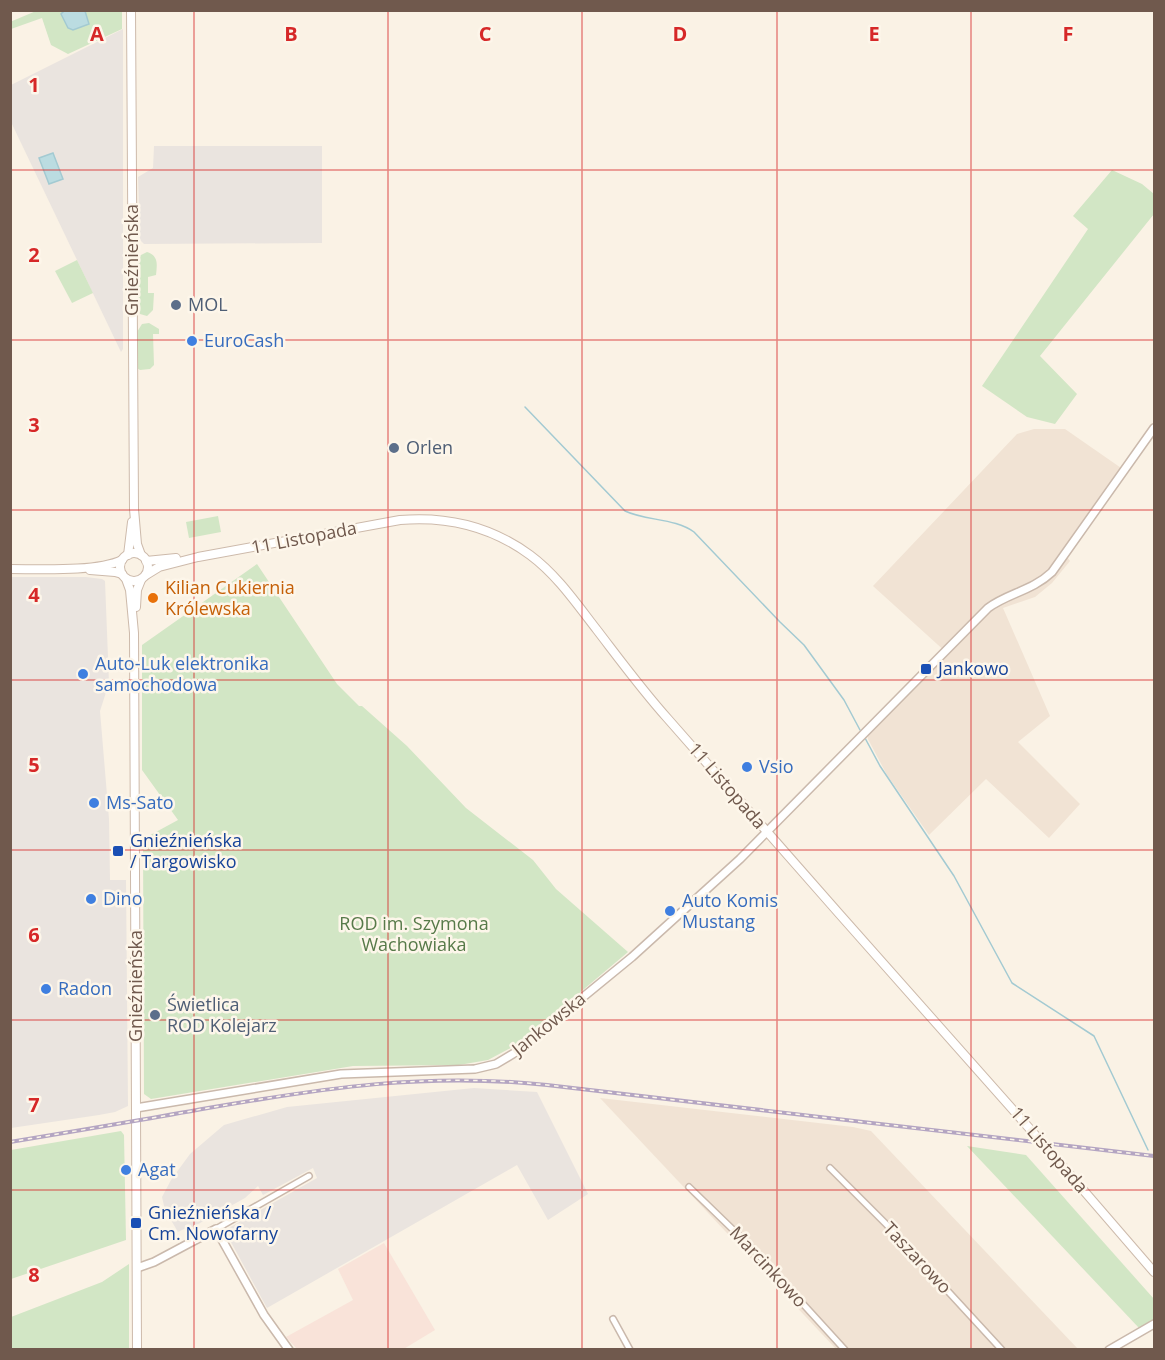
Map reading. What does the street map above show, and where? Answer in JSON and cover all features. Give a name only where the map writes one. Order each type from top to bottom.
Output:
[{"type":"main road","name":"Gnieźnieńska","points":[[131,10],[134,509],[137,544],[144,558]]},
{"type":"main road","name":"Gnieźnieńska","points":[[125,557],[130,549],[134,509]]},
{"type":"main road","name":"11 Listopada","points":[[143,577],[159,567],[198,557],[379,523],[413,519],[456,522],[497,535],[532,556],[559,582],[645,693],[1155,1272]]},
{"type":"main road","points":[[10,569],[106,565],[135,553],[144,558],[148,568],[143,577],[133,581],[108,571],[65,568]]},
{"type":"main road","points":[[124,577],[120,567],[125,557]]},
{"type":"main road","name":"11 Listopada","points":[[144,558],[198,557]]},
{"type":"main road","name":"Gnieźnieńska","points":[[124,577],[130,590],[134,623]]},
{"type":"main road","name":"Gnieźnieńska","points":[[137,1350],[134,623],[137,590],[143,577]]},
{"type":"street","name":"Jankowska","points":[[136,1108],[341,1074],[465,1070],[485,1067],[496,1064],[526,1045],[632,957],[732,866],[988,608],[1031,588],[1052,573],[1155,428]]},
{"type":"street","name":"Taszarowo","points":[[830,1168],[887,1225],[1002,1350]]},
{"type":"street","points":[[137,1268],[154,1262],[216,1229],[309,1176]]},
{"type":"street","name":"Marcinkowo","points":[[689,1186],[752,1248],[845,1350]]},
{"type":"street","points":[[216,1229],[264,1315],[289,1350]]},
{"type":"street","points":[[613,1319],[630,1350]]},
{"type":"street","points":[[1109,1350],[1155,1324]]},
{"type":"shaded area","points":[[123,29],[123,349],[121,352],[11,122],[11,85]]},
{"type":"shaded area","points":[[154,146],[322,146],[322,243],[144,244],[140,240],[138,177],[153,168]]},
{"type":"shaded area","points":[[1034,429],[1065,429],[1124,470],[1065,554],[1070,561],[1052,583],[1035,597],[1003,608],[1050,716],[1018,742],[1080,804],[1049,838],[986,779],[929,835],[887,775],[868,736],[948,654],[873,586],[1017,434]]},
{"type":"shaded area","points":[[11,577],[86,577],[105,581],[109,683],[100,711],[109,819],[110,880],[126,880],[128,1106],[115,1112],[11,1128]]},
{"type":"shaded area","points":[[474,1088],[537,1092],[588,1194],[548,1220],[517,1165],[267,1308],[226,1233],[227,1229],[317,1178],[313,1168],[263,1195],[258,1186],[245,1198],[191,1228],[178,1232],[165,1210],[162,1197],[171,1180],[190,1154],[224,1125],[287,1107]]},
{"type":"shaded area","points":[[600,1098],[871,1131],[1078,1349],[836,1349]]},
{"type":"shaded area","points":[[384,1243],[435,1330],[402,1350],[297,1349],[286,1337],[353,1300],[338,1269]]},
{"type":"green space","points":[[36,11],[122,11],[122,29],[68,54],[51,45],[42,18],[11,29],[10,22]]},
{"type":"green space","points":[[1112,170],[1142,184],[1154,194],[1154,214],[1040,356],[1077,394],[1055,424],[1027,417],[982,386],[1088,229],[1073,216]]},
{"type":"green space","points":[[147,252],[154,256],[157,264],[156,275],[148,277],[148,293],[154,293],[153,310],[147,316],[140,314],[137,308],[137,260],[139,256]]},
{"type":"green space","points":[[77,260],[93,293],[72,303],[55,271]]},
{"type":"green space","points":[[149,323],[159,329],[159,334],[153,334],[154,365],[150,369],[140,370],[137,368],[137,332],[142,324]]},
{"type":"green space","points":[[218,516],[221,532],[189,538],[186,522]]},
{"type":"green space","name":"ROD im. Szymona Wachowiaka","points":[[257,564],[337,684],[359,706],[362,706],[407,746],[466,808],[533,860],[556,889],[628,952],[520,1043],[488,1060],[459,1065],[353,1066],[151,1099],[144,1094],[143,839],[178,820],[142,770],[142,645]]},
{"type":"green space","points":[[121,1131],[124,1135],[126,1240],[11,1279],[11,1150]]},
{"type":"green space","points":[[967,1146],[1026,1155],[1154,1299],[1154,1319],[1139,1328]]},
{"type":"green space","points":[[129,1264],[129,1349],[11,1349],[11,1317],[102,1282]]},
{"type":"water","points":[[64,11],[85,11],[89,24],[73,30],[68,28],[61,14]]},
{"type":"water","points":[[53,153],[63,179],[49,184],[39,158]]},
{"type":"waterway","points":[[525,407],[625,511],[678,524],[694,532],[804,645],[844,700],[860,730]]},
{"type":"waterway","points":[[865,738],[880,766],[954,876],[1012,983],[1094,1036],[1148,1150]]},
{"type":"railway","points":[[10,1142],[293,1094],[376,1084],[460,1080],[547,1085],[1154,1156]]},
{"type":"place","name":"MOL","points":[[176,305]]},
{"type":"place","name":"EuroCash","points":[[192,341]]},
{"type":"place","name":"Orlen","points":[[394,448]]},
{"type":"place","name":"Kilian Cukiernia Królewska","points":[[153,598]]},
{"type":"place","name":"Jankowo","points":[[926,669]]},
{"type":"place","name":"Auto-Luk elektronika samochodowa","points":[[83,674]]},
{"type":"place","name":"Vsio","points":[[747,767]]},
{"type":"place","name":"Ms-Sato","points":[[94,803]]},
{"type":"place","name":"Gnieźnieńska / Targowisko","points":[[118,851]]},
{"type":"place","name":"Dino","points":[[91,899]]},
{"type":"place","name":"Auto Komis Mustang","points":[[670,911]]},
{"type":"place","name":"Radon","points":[[46,989]]},
{"type":"place","name":"Świetlica ROD Kolejarz","points":[[155,1015]]},
{"type":"place","name":"Agat","points":[[126,1170]]},
{"type":"place","name":"Gnieźnieńska / Cm. Nowofarny","points":[[136,1223]]}]
